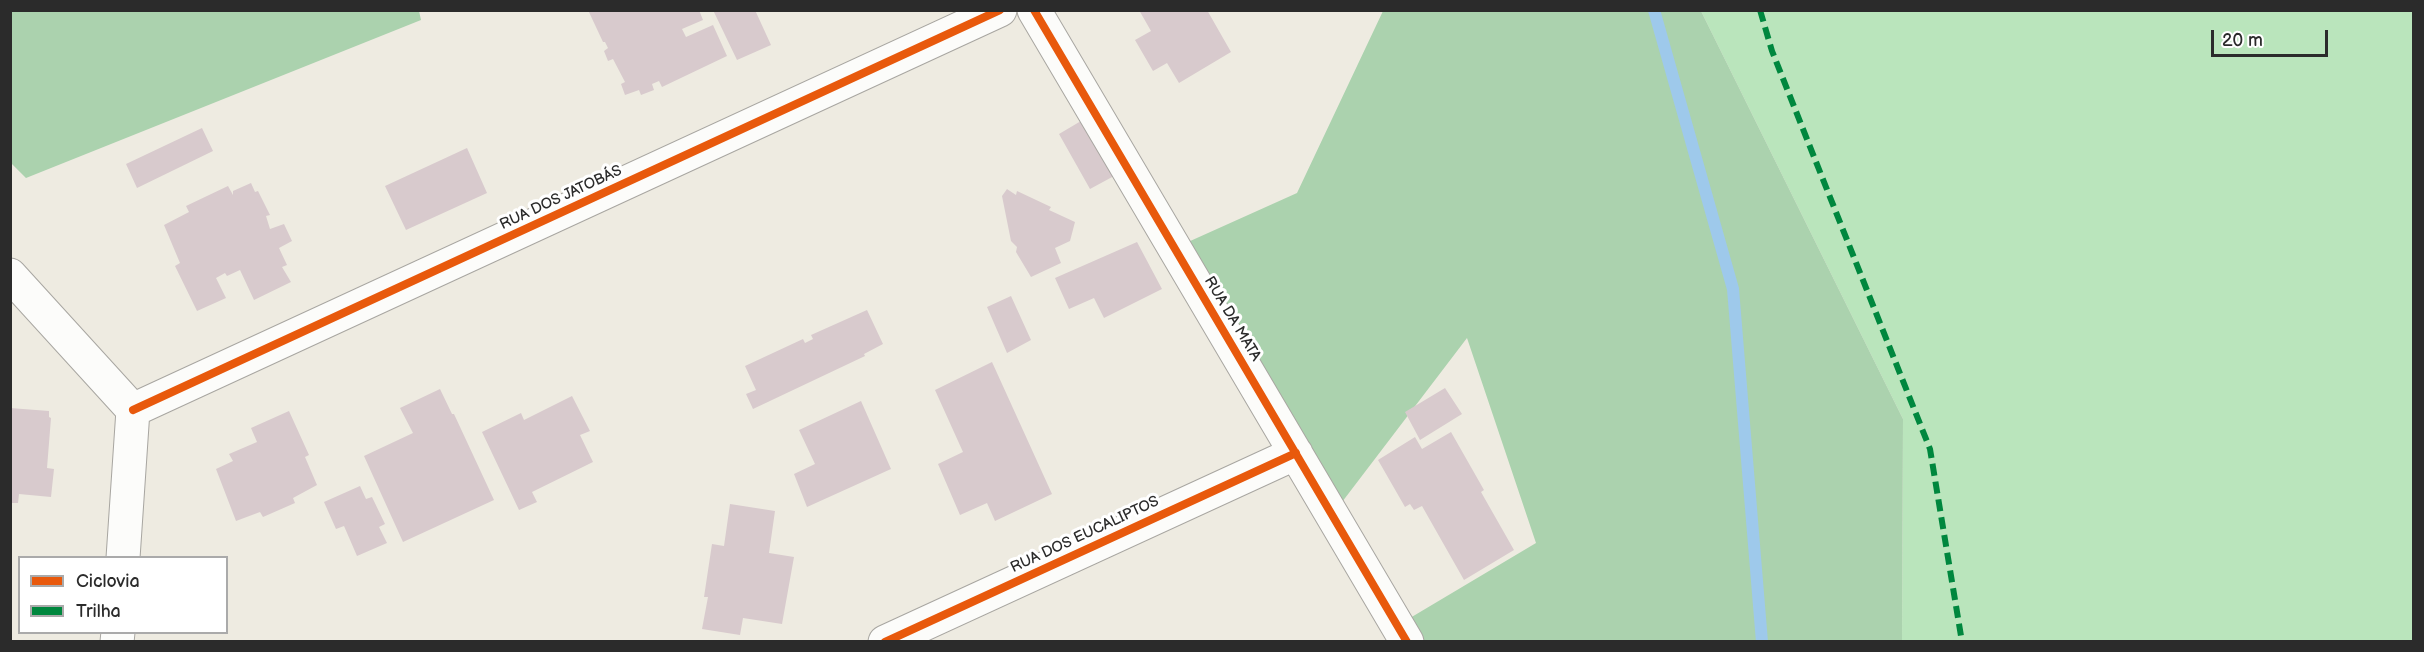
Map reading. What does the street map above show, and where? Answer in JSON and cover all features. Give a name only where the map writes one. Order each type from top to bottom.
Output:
[{"type":"street","name":"RUA DOS JATOBÁS","points":[[134,410],[1000,10]]},
{"type":"street","name":"RUA DA MATA","points":[[1034,10],[1407,642]]},
{"type":"street","points":[[12,280],[134,410],[123,556]]},
{"type":"street","name":"RUA DOS EUCALIPTOS","points":[[885,642],[1296,453]]},
{"type":"green space","points":[[11,11],[419,11],[421,20],[26,178],[11,163]]},
{"type":"green space","points":[[1383,11],[1701,11],[1903,419],[1902,641],[1424,641],[1410,618],[1536,543],[1467,338],[1339,506],[1188,242],[1297,193]]},
{"type":"green space","points":[[1701,11],[2413,11],[2413,641],[1902,641],[1903,419]]},
{"type":"building","points":[[588,10],[699,10],[703,20],[682,29],[686,37],[713,25],[727,56],[662,87],[659,81],[652,84],[654,90],[641,95],[639,90],[625,95],[621,84],[625,82],[613,59],[608,61],[604,51],[608,48]]},
{"type":"building","points":[[713,10],[755,10],[771,45],[737,60]]},
{"type":"building","points":[[1139,10],[1207,10],[1231,52],[1179,83],[1167,63],[1153,71],[1135,40],[1151,31]]},
{"type":"building","points":[[1081,121],[1114,176],[1090,189],[1059,134]]},
{"type":"building","points":[[202,128],[213,151],[137,188],[126,164]]},
{"type":"building","points":[[467,148],[487,193],[406,230],[385,186]]},
{"type":"building","points":[[251,183],[255,192],[258,191],[270,215],[266,216],[270,229],[284,224],[292,241],[279,248],[287,265],[282,267],[291,282],[254,300],[240,270],[227,276],[225,273],[216,278],[226,298],[197,311],[175,266],[180,263],[164,225],[189,212],[186,206],[228,186],[233,195],[233,191]]},
{"type":"building","points":[[1007,189],[1016,195],[1017,191],[1051,207],[1049,210],[1075,222],[1070,241],[1055,248],[1061,263],[1031,277],[1016,252],[1017,247],[1011,241],[1002,196]]},
{"type":"building","points":[[1137,242],[1162,289],[1104,318],[1094,298],[1069,309],[1055,278]]},
{"type":"building","points":[[1011,296],[1031,340],[1007,353],[987,307]]},
{"type":"building","points":[[867,310],[883,344],[864,354],[865,356],[753,409],[746,394],[756,390],[745,366],[803,339],[805,343],[813,339],[811,335]]},
{"type":"building","points":[[992,362],[1052,494],[995,521],[987,503],[960,515],[938,464],[963,452],[935,390]]},
{"type":"building","points":[[1445,388],[1462,414],[1420,440],[1405,412]]},
{"type":"building","points":[[440,389],[494,500],[403,542],[364,456],[413,433],[400,408]]},
{"type":"building","points":[[572,396],[590,431],[580,435],[593,462],[532,492],[537,502],[519,510],[482,432],[521,413],[524,420]]},
{"type":"building","points":[[861,401],[891,469],[807,507],[794,474],[815,464],[799,430]]},
{"type":"building","points":[[10,408],[49,411],[51,418],[47,468],[54,469],[51,497],[19,494],[18,503],[10,503]]},
{"type":"building","points":[[289,411],[309,455],[305,457],[317,485],[293,498],[295,503],[263,517],[260,512],[236,521],[216,469],[233,461],[229,454],[257,442],[251,428]]},
{"type":"building","points":[[1451,432],[1514,550],[1464,580],[1422,506],[1414,510],[1410,504],[1405,507],[1378,460],[1415,437],[1422,449]]},
{"type":"building","points":[[360,486],[366,499],[372,497],[385,524],[379,527],[387,543],[357,556],[344,526],[336,529],[324,502]]},
{"type":"building","points":[[730,504],[775,511],[769,553],[794,557],[782,624],[743,618],[740,635],[702,629],[708,597],[704,597],[712,544],[724,546]]},
{"type":"waterway","points":[[1654,10],[1733,289],[1762,642]]},
{"type":"marked path","points":[[1760,10],[1772,51],[1930,449],[1962,642]]},
{"type":"cycle path","points":[[133,410],[1000,10]]},
{"type":"cycle path","points":[[1034,10],[1407,642]]},
{"type":"cycle path","points":[[885,642],[1296,453]]}]
